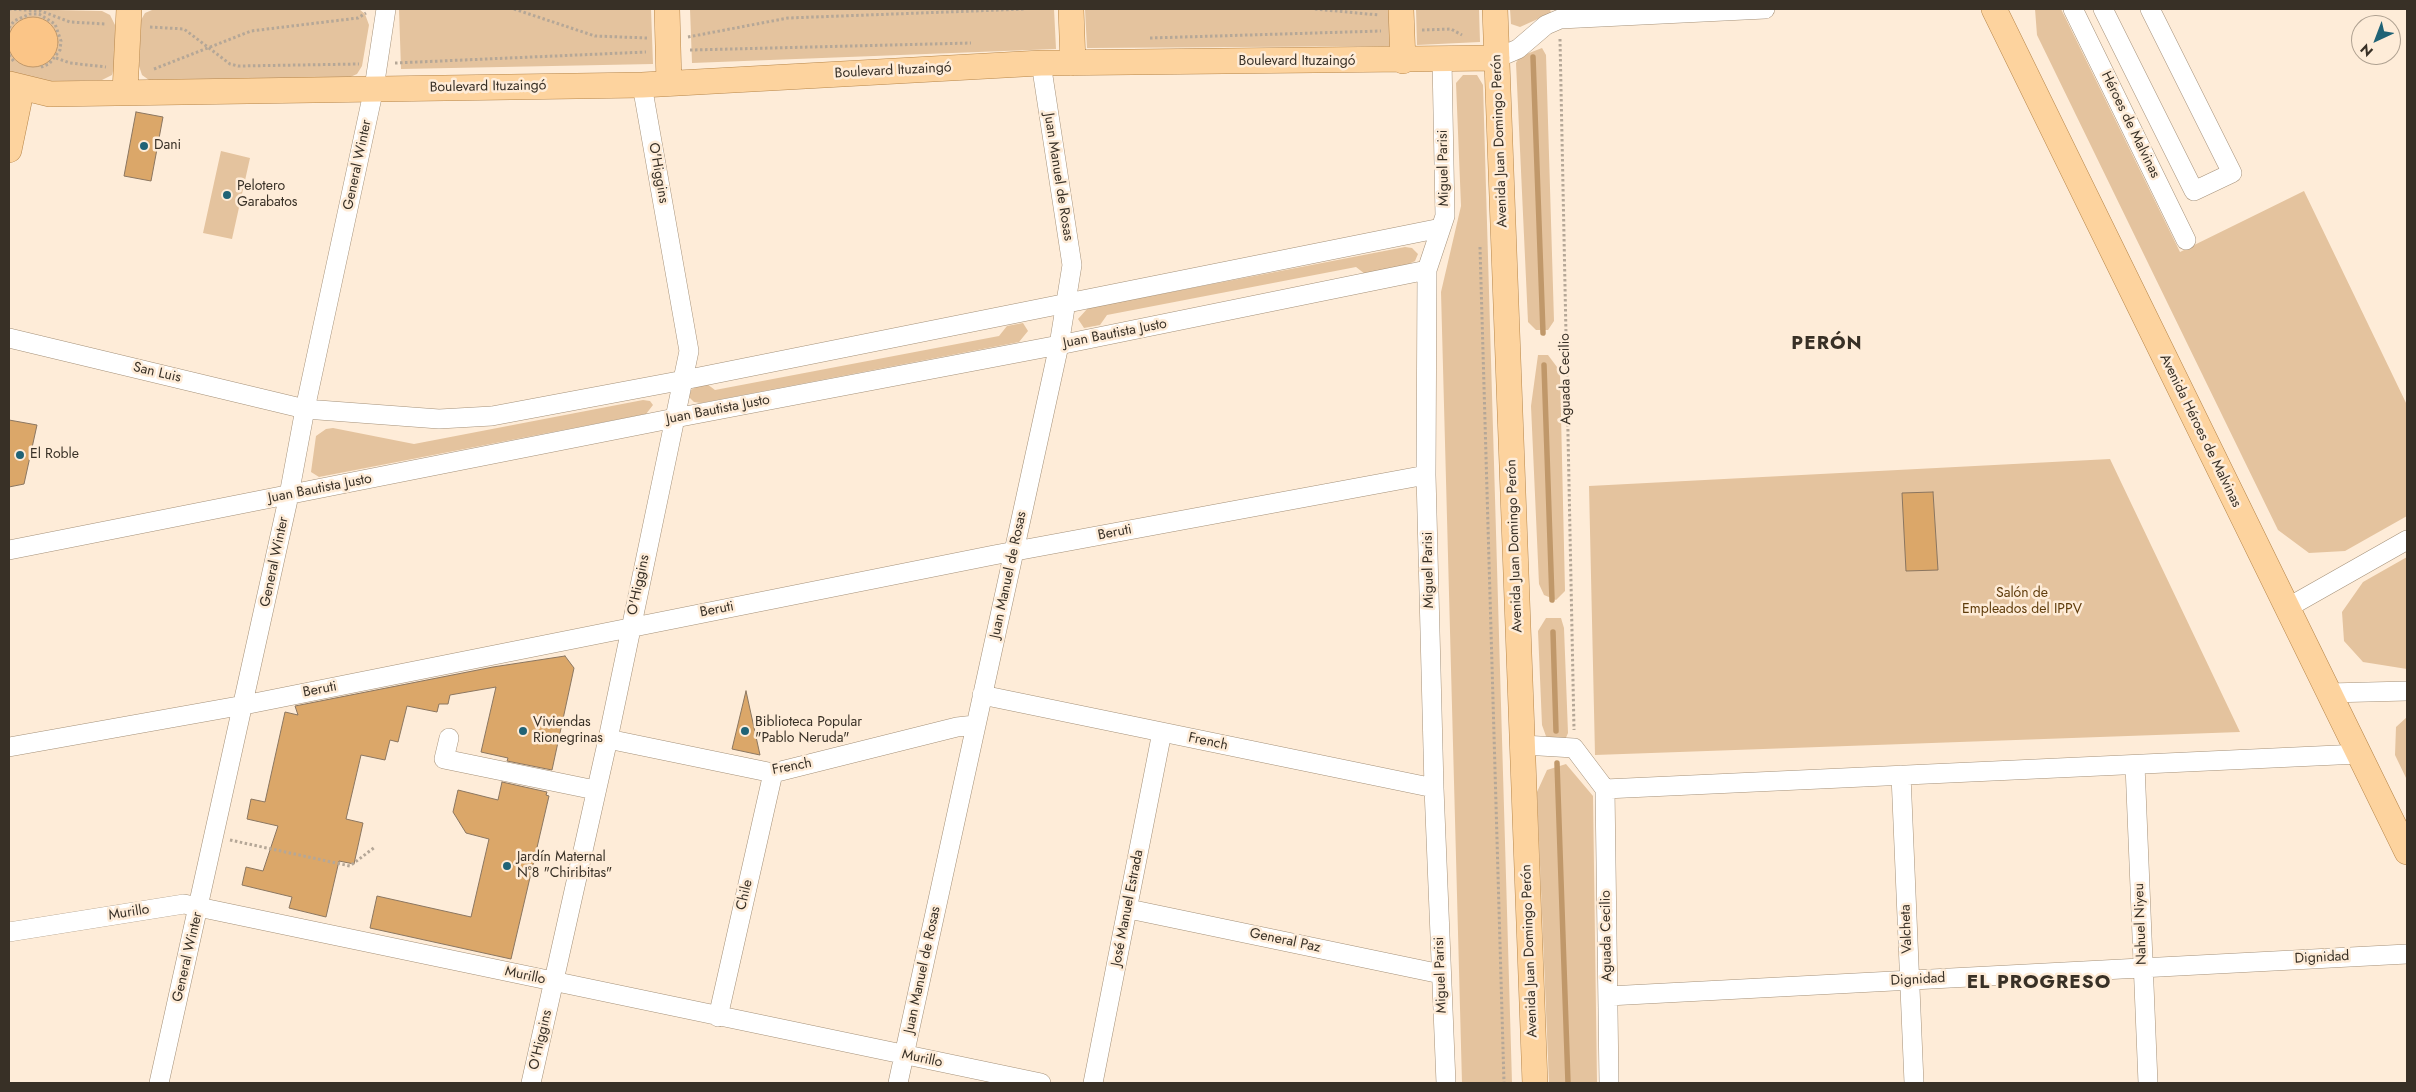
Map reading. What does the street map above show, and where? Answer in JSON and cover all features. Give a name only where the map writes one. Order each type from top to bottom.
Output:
[{"type":"main road","points":[[667,9],[669,83]]},
{"type":"main road","points":[[1072,9],[1073,63]]},
{"type":"main road","name":"Avenida Juan Domingo Perón","points":[[1495,9],[1486,59],[1522,745],[1535,1083]]},
{"type":"main road","name":"Avenida Héroes de Malvinas","points":[[1994,9],[2407,852]]},
{"type":"main road","points":[[126,80],[129,17]]},
{"type":"main road","points":[[1401,19],[1403,61]]},
{"type":"main road","name":"Boulevard Ituzaingó","points":[[21,77],[50,94],[126,80],[376,76],[642,85],[1041,63],[1486,59]]},
{"type":"main road","points":[[9,150],[21,77]]},
{"type":"street","name":"General Winter","points":[[159,1083],[200,907],[289,495],[305,409],[376,76],[386,9]]},
{"type":"street","name":"Boulevard Ituzaingó","points":[[1486,59],[1518,49],[1546,25],[1560,18],[1765,9]]},
{"type":"street","name":"Héroes de Malvinas","points":[[2073,9],[2186,240]]},
{"type":"street","points":[[2102,9],[2194,191]]},
{"type":"street","points":[[2150,9],[2232,173],[2168,204]]},
{"type":"street","name":"Miguel Parisi","points":[[1442,60],[1445,216],[1426,270],[1426,475],[1434,788],[1446,1083]]},
{"type":"street","name":"Juan Manuel de Rosas","points":[[898,1083],[975,724],[1015,552],[1058,345],[1072,265],[1041,63]]},
{"type":"street","name":"O'Higgins","points":[[531,1083],[608,739],[689,351],[642,85]]},
{"type":"street","points":[[305,409],[439,419],[492,416],[684,380],[1441,228]]},
{"type":"street","name":"Juan Bautista Justo","points":[[9,550],[675,418],[1058,345],[1426,270]]},
{"type":"street","name":"San Luis","points":[[9,338],[305,409]]},
{"type":"street","name":"Beruti","points":[[9,746],[244,705],[1015,552],[1426,475]]},
{"type":"street","points":[[2288,608],[2407,540]]},
{"type":"street","points":[[2329,693],[2407,691]]},
{"type":"street","name":"French","points":[[982,695],[1434,788]]},
{"type":"street","name":"French","points":[[608,739],[773,773],[975,724]]},
{"type":"street","name":"José Manuel Estrada","points":[[1093,1083],[1129,909],[1162,732]]},
{"type":"street","points":[[449,738],[444,759],[596,790]]},
{"type":"street","points":[[1522,745],[1574,748],[1605,789],[2359,754]]},
{"type":"street","name":"Nahuel Niyeu","points":[[2135,765],[2148,1083]]},
{"type":"street","name":"Chile","points":[[718,1017],[773,773]]},
{"type":"street","name":"Valcheta","points":[[1901,775],[1914,1083]]},
{"type":"street","name":"Aguada Cecilio","points":[[1605,789],[1609,1083]]},
{"type":"street","name":"Murillo","points":[[9,932],[184,904],[1041,1083]]},
{"type":"street","name":"General Paz","points":[[1129,909],[1441,974]]},
{"type":"street","name":"Dignidad","points":[[1608,996],[2407,954]]},
{"type":"path","points":[[9,9],[41,11],[70,22],[129,17],[184,29],[230,64],[238,66],[376,76],[668,45],[974,43]]},
{"type":"path","points":[[56,58],[70,64],[126,80],[251,31],[358,18],[373,9]]},
{"type":"path","points":[[514,9],[595,36],[668,45],[696,36],[788,18],[1026,9]]},
{"type":"path","points":[[1315,9],[1401,19],[1451,29],[1469,40],[1486,59]]},
{"type":"path","points":[[9,28],[14,21],[30,14],[48,18],[55,24],[61,41],[56,58],[49,64],[21,77],[9,56]]},
{"type":"path","name":"Aguada Cecilio","points":[[1560,18],[1574,748]]},
{"type":"path","points":[[1142,38],[1401,19]]},
{"type":"path","points":[[1479,238],[1504,1083]]},
{"type":"path","points":[[215,836],[350,866],[376,847]]},
{"type":"green space","points":[[9,9],[102,11],[110,15],[115,25],[115,64],[112,75],[102,80],[51,82],[9,72]]},
{"type":"green space","points":[[359,9],[365,14],[369,25],[362,66],[357,74],[348,78],[149,80],[142,75],[139,66],[141,20],[145,13],[152,10]]},
{"type":"green space","points":[[399,9],[651,9],[653,64],[401,69]]},
{"type":"green space","points":[[690,9],[1054,9],[1056,49],[692,63]]},
{"type":"green space","points":[[1085,9],[1389,9],[1391,46],[1087,48]]},
{"type":"green space","points":[[1416,9],[1479,9],[1480,42],[1417,45]]},
{"type":"green space","points":[[1510,9],[1550,9],[1551,13],[1520,27],[1511,24]]},
{"type":"green space","points":[[2035,9],[2061,9],[2180,252],[2304,191],[2407,405],[2407,516],[2345,551],[2309,553],[2278,530],[2037,35]]},
{"type":"green space","points":[[1542,48],[1546,55],[1554,321],[1548,330],[1536,330],[1528,322],[1516,63],[1519,57]]},
{"type":"green space","points":[[1463,75],[1477,75],[1483,85],[1512,1083],[1462,1083],[1441,292],[1461,206],[1456,83]]},
{"type":"green space","name":"Pelotero Garabatos","points":[[221,151],[250,158],[232,239],[203,233]]},
{"type":"green space","points":[[1405,247],[1412,248],[1418,254],[1415,261],[1407,265],[1365,274],[1356,267],[1107,315],[1100,325],[1084,328],[1078,319],[1088,308]]},
{"type":"green space","points":[[1023,323],[1028,331],[1019,342],[701,403],[694,402],[689,397],[691,390],[699,385],[707,384],[715,390],[999,336],[1007,326]]},
{"type":"green space","points":[[1538,355],[1548,355],[1560,371],[1565,591],[1556,600],[1544,595],[1539,584],[1531,406]]},
{"type":"green space","points":[[643,400],[650,401],[653,405],[646,414],[319,477],[311,472],[316,436],[326,429],[333,428],[414,444]]},
{"type":"green space","name":"Salón de Empleados del IPPV","points":[[2110,459],[2240,732],[1595,755],[1589,486]]},
{"type":"green space","points":[[2407,557],[2407,669],[2363,662],[2344,641],[2342,612],[2363,582]]},
{"type":"green space","points":[[1546,618],[1561,618],[1564,628],[1568,733],[1565,740],[1547,739],[1542,725],[1538,631]]},
{"type":"green space","points":[[2407,717],[2407,780],[2395,755],[2396,727]]},
{"type":"green space","points":[[1566,764],[1593,796],[1597,1083],[1549,1083],[1537,792],[1547,770]]},
{"type":"shaded area","points":[[33,17],[47,21],[54,28],[58,42],[54,56],[47,63],[33,67],[19,63],[12,56],[8,42],[12,28],[19,21]]},
{"type":"building","name":"Dani","points":[[136,112],[163,117],[151,181],[124,176]]},
{"type":"building","name":"El Roble","points":[[9,420],[37,425],[24,484],[9,487]]},
{"type":"building","name":"Salón de Empleados del IPPV","points":[[1933,492],[1938,570],[1906,571],[1902,493]]},
{"type":"building","points":[[565,656],[574,668],[552,770],[507,761],[508,758],[481,752],[496,687],[450,695],[448,704],[439,704],[437,712],[407,706],[398,742],[390,740],[385,760],[361,755],[346,819],[363,823],[354,864],[339,861],[326,917],[289,908],[292,897],[242,885],[246,867],[263,871],[278,826],[247,819],[251,799],[265,802],[285,712],[298,715],[295,706],[493,667]]},
{"type":"building","name":"Biblioteca Popular \"Pablo Neruda\"","points":[[746,691],[760,755],[732,749]]},
{"type":"building","points":[[502,782],[547,792],[546,795],[549,796],[511,959],[370,928],[377,896],[471,917],[489,839],[466,833],[453,812],[458,790],[498,800]]},
{"type":"waterway","points":[[1533,57],[1543,333]]},
{"type":"waterway","points":[[1544,365],[1552,600]]},
{"type":"waterway","points":[[1553,632],[1556,731]]},
{"type":"waterway","points":[[1557,763],[1568,1083]]},
{"type":"place","name":"Dani","points":[[144,146]]},
{"type":"place","name":"Pelotero Garabatos","points":[[227,195]]},
{"type":"place","name":"El Roble","points":[[20,455]]},
{"type":"place","name":"Viviendas Rionegrinas","points":[[523,731]]},
{"type":"place","name":"Biblioteca Popular \"Pablo Neruda\"","points":[[745,731]]},
{"type":"place","name":"Jardín Maternal N°8 \"Chiribitas\"","points":[[507,866]]},
{"type":"district","name":"PERÓN","points":[[1827,344]]},
{"type":"district","name":"EL PROGRESO","points":[[2039,983]]}]
